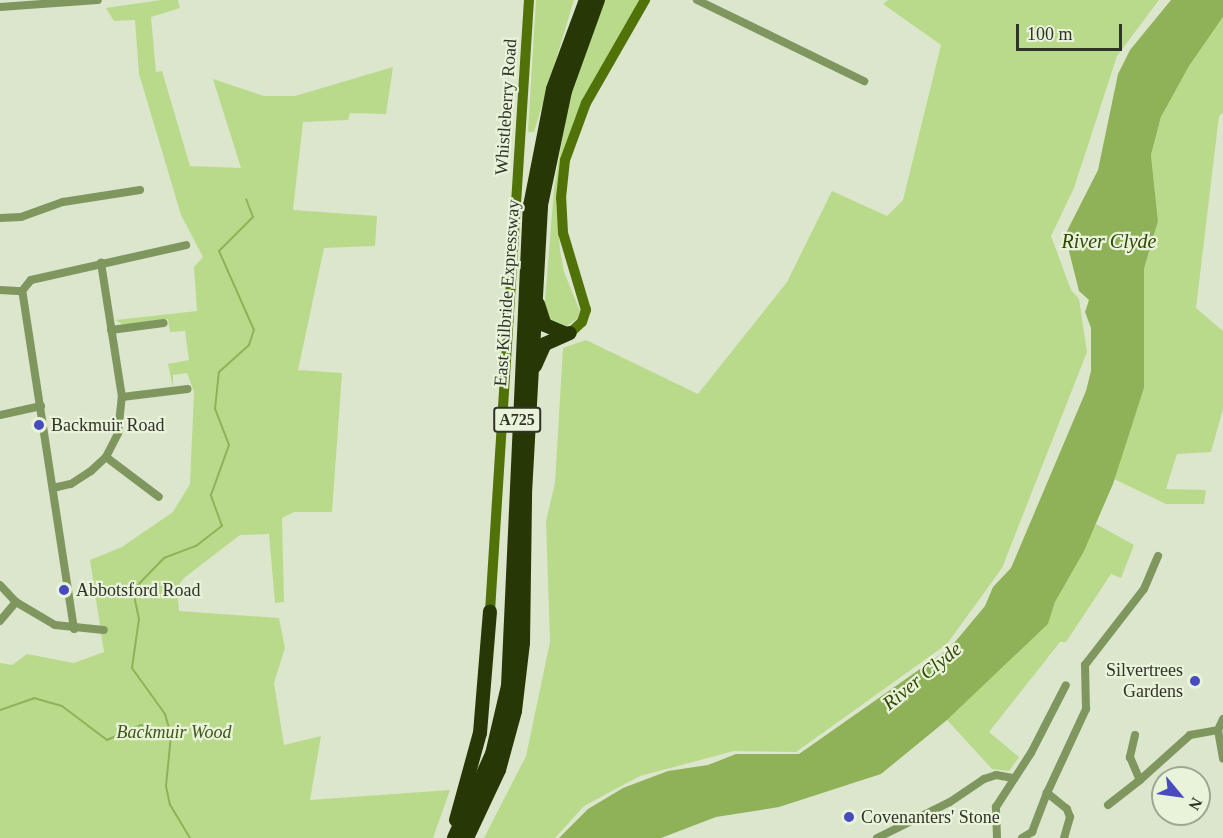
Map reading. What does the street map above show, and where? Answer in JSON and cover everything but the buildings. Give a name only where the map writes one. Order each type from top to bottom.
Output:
[{"type":"highway","name":"East Kilbride Expressway","points":[[454,838],[492,754],[508,686],[530,206],[553,89],[586,0]]},
{"type":"highway","name":"East Kilbride Expressway","points":[[467,838],[502,760],[519,688],[530,374],[541,205],[553,138],[571,71],[598,0]]},
{"type":"highway","points":[[535,293],[545,325],[568,334]]},
{"type":"highway","points":[[530,374],[545,344],[568,334]]},
{"type":"highway","points":[[448,838],[477,753],[490,610]]},
{"type":"main road","name":"Whistleberry Road","points":[[490,610],[529,0]]},
{"type":"main road","points":[[568,334],[582,322],[586,310],[563,233],[561,198],[565,160],[586,103],[645,0]]},
{"type":"street","points":[[0,7],[98,0]]},
{"type":"street","points":[[697,0],[864,81]]},
{"type":"street","points":[[0,218],[21,217],[63,202],[140,190]]},
{"type":"street","points":[[74,629],[22,291],[31,280],[186,245]]},
{"type":"street","points":[[53,488],[80,479],[106,457],[118,433],[122,398],[101,263]]},
{"type":"street","points":[[0,290],[22,291]]},
{"type":"street","points":[[111,330],[164,322]]},
{"type":"street","points":[[122,398],[188,389]]},
{"type":"street","points":[[0,415],[41,406]]},
{"type":"street","points":[[106,457],[159,497]]},
{"type":"street","points":[[1022,838],[1032,832],[1047,793],[1086,709],[1085,665],[1144,589],[1158,556]]},
{"type":"street","points":[[0,585],[16,602],[38,617],[74,629],[104,630]]},
{"type":"street","points":[[0,621],[16,602]]},
{"type":"street","points":[[996,838],[996,807],[1031,753],[1066,685]]},
{"type":"street","points":[[1223,719],[1218,730],[1223,759]]},
{"type":"street","points":[[1108,805],[1190,735],[1218,730]]},
{"type":"street","points":[[1135,735],[1130,757],[1140,780]]},
{"type":"street","points":[[877,838],[950,802],[984,779],[996,775],[1013,778]]},
{"type":"street","points":[[1047,793],[1067,809],[1070,818],[1064,838]]},
{"type":"green space","name":"Backmuir Wood","points":[[161,0],[178,0],[180,8],[151,17],[156,72],[162,71],[190,166],[241,168],[213,79],[264,96],[295,96],[393,67],[386,114],[350,113],[348,120],[303,122],[293,210],[377,216],[375,246],[324,248],[298,370],[342,373],[332,512],[294,512],[282,518],[284,602],[275,603],[269,534],[240,535],[184,578],[177,588],[179,611],[279,618],[285,648],[274,683],[284,745],[321,736],[310,800],[450,790],[433,838],[0,838],[0,663],[12,665],[27,654],[74,663],[104,652],[90,560],[122,547],[173,512],[190,484],[194,392],[187,373],[173,375],[173,388],[168,364],[189,360],[185,331],[170,332],[168,319],[123,325],[116,320],[197,311],[194,267],[203,257],[181,215],[139,74],[135,20],[114,21],[106,8]]},
{"type":"green space","points":[[536,0],[574,0],[534,132],[528,132]]},
{"type":"green space","points":[[605,0],[640,0],[574,120],[561,162],[557,208],[560,250],[564,272],[580,311],[578,318],[564,328],[551,324],[544,313],[554,189],[570,93]]},
{"type":"green space","points":[[888,0],[1159,0],[1117,56],[1074,188],[1051,236],[1071,290],[1079,299],[1087,352],[1002,568],[947,644],[796,752],[734,751],[640,776],[584,806],[555,838],[484,838],[526,756],[550,642],[546,521],[555,483],[563,348],[586,340],[698,394],[787,282],[832,191],[887,216],[903,200],[941,45],[883,4]]},
{"type":"green space","points":[[1223,17],[1223,113],[1219,116],[1196,308],[1223,331],[1223,409],[1211,452],[1177,454],[1166,489],[1206,490],[1204,504],[1166,504],[1114,479],[1144,388],[1144,269],[1158,221],[1151,155],[1161,117],[1189,66]]},
{"type":"green space","points":[[1096,524],[1134,545],[1121,578],[1111,574],[1066,642],[1060,642],[989,732],[1019,757],[1009,771],[992,769],[947,720],[1048,624],[1055,602]]},
{"type":"water","name":"River Clyde","points":[[1171,0],[1223,0],[1223,17],[1189,66],[1161,117],[1151,155],[1158,221],[1144,269],[1144,388],[1113,484],[1084,551],[1055,602],[1048,624],[947,720],[881,774],[779,807],[716,817],[661,838],[559,838],[588,809],[623,788],[668,771],[708,765],[736,754],[799,754],[950,648],[985,606],[993,587],[1011,568],[1086,391],[1091,371],[1091,328],[1085,312],[1089,300],[1079,291],[1065,235],[1098,170],[1118,74],[1130,50]]},
{"type":"waterway","points":[[190,838],[170,805],[166,786],[171,735],[165,714],[132,668],[139,619],[133,590],[164,558],[196,546],[222,526],[211,495],[229,445],[215,409],[219,372],[249,345],[254,330],[219,251],[253,217],[246,199]]},
{"type":"waterway","points":[[0,710],[34,698],[62,706],[107,740],[141,725],[171,735]]},
{"type":"place","name":"Backmuir Road","points":[[39,425]]},
{"type":"place","name":"Abbotsford Road","points":[[64,590]]},
{"type":"place","name":"Silvertrees Gardens","points":[[1195,681]]},
{"type":"place","name":"Covenanters' Stone","points":[[849,817]]}]
